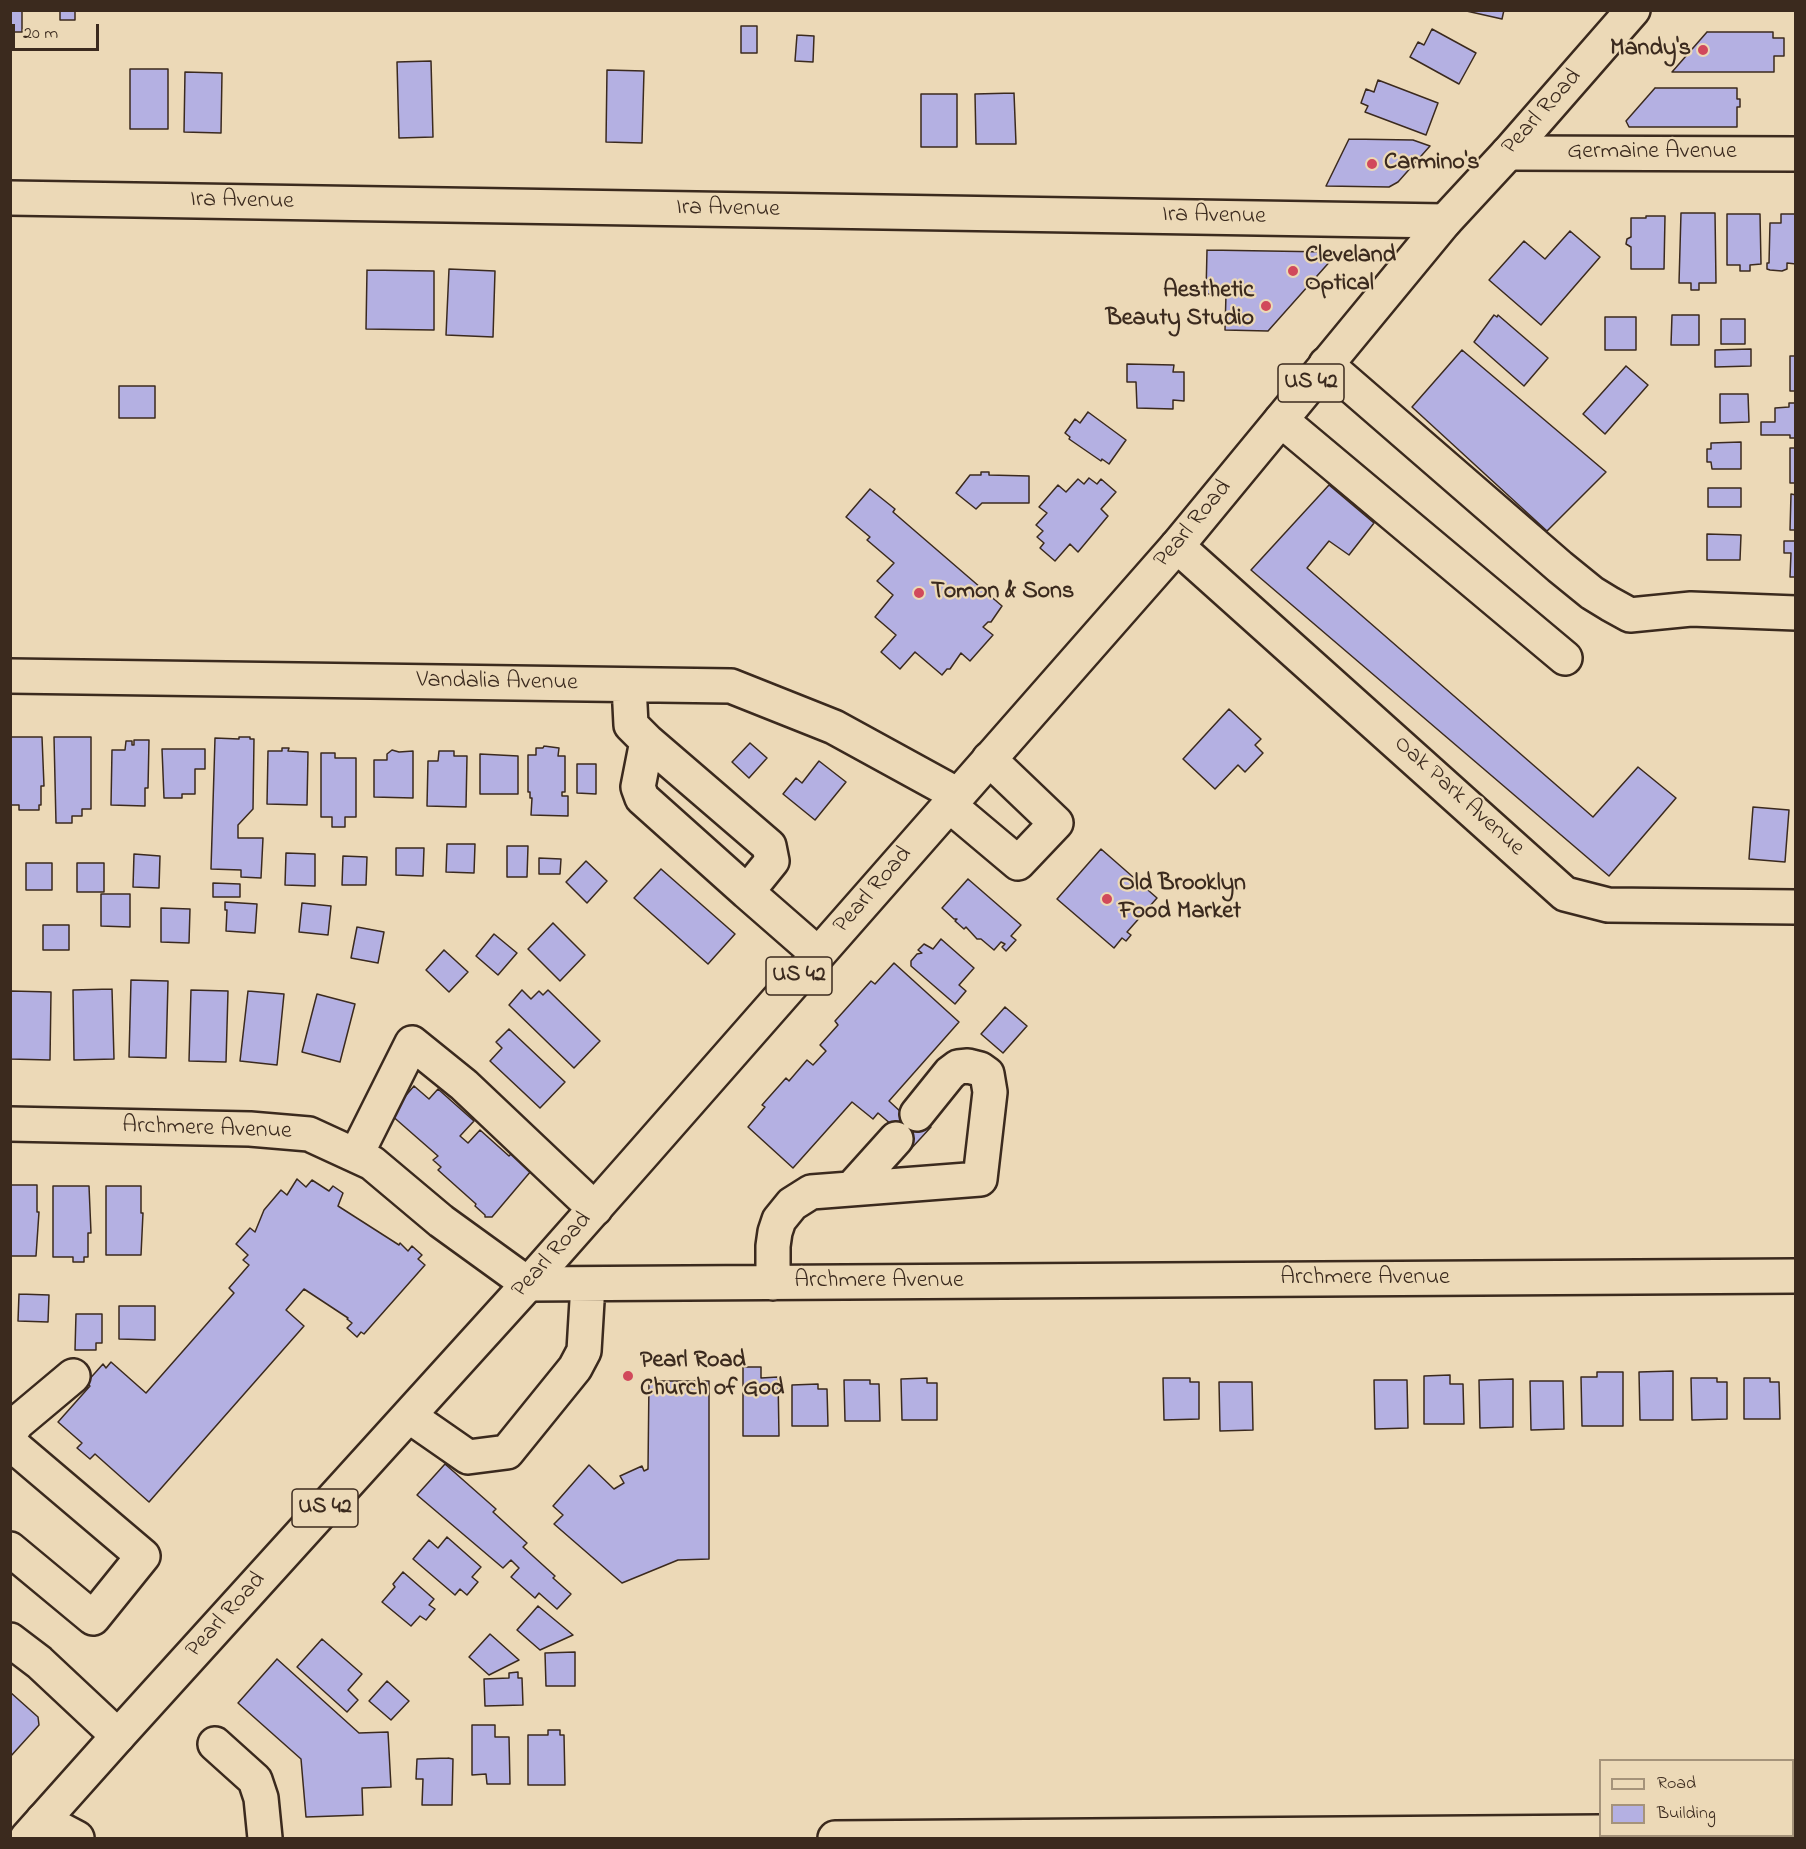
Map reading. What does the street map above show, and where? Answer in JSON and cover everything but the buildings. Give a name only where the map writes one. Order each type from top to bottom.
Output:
[{"type":"street","name":"Pearl Road","points":[[35,1829],[595,1209],[1177,546],[1445,221],[1508,153],[1633,10]]},
{"type":"street","name":"Germaine Avenue","points":[[1508,153],[1796,154]]},
{"type":"street","name":"Ira Avenue","points":[[10,198],[1445,221]]},
{"type":"street","points":[[1326,364],[1560,567],[1592,592],[1630,615],[1691,609],[1796,613]]},
{"type":"street","points":[[1281,420],[1566,658]]},
{"type":"street","name":"Oak Park Avenue","points":[[1177,546],[1566,894],[1608,905],[1796,907]]},
{"type":"street","name":"Vandalia Avenue","points":[[10,676],[731,686],[834,727],[954,800],[1018,863],[1056,823],[989,759]]},
{"type":"street","points":[[629,685],[631,725],[769,846],[772,861],[747,892]]},
{"type":"street","points":[[647,741],[638,787],[642,798],[818,954]]},
{"type":"street","points":[[356,1155],[412,1043],[464,1085],[595,1209]]},
{"type":"street","points":[[773,1283],[774,1232],[779,1220],[792,1204],[812,1192],[980,1179],[990,1092],[987,1074],[980,1068],[958,1067],[950,1073],[917,1114]]},
{"type":"street","name":"Archmere Avenue","points":[[10,1124],[250,1129],[309,1134],[372,1163],[441,1221],[528,1284],[1796,1276]]},
{"type":"street","points":[[851,1189],[896,1139]]},
{"type":"street","points":[[409,1416],[468,1457],[507,1452],[575,1368],[584,1351],[588,1284]]},
{"type":"street","points":[[10,1434],[17,1423],[73,1376]]},
{"type":"street","points":[[10,1443],[143,1556],[93,1618],[10,1549]]},
{"type":"street","points":[[10,1640],[39,1662],[118,1736]]},
{"type":"street","points":[[215,1744],[255,1780],[261,1798],[265,1839]]},
{"type":"street","points":[[35,1829],[77,1839]]},
{"type":"street","points":[[835,1839],[1599,1832]]},
{"type":"place","name":"Mandy's","points":[[1703,50]]},
{"type":"place","name":"Carmino's","points":[[1372,164]]},
{"type":"place","name":"Cleveland Optical","points":[[1293,271]]},
{"type":"place","name":"Aesthetic Beauty Studio","points":[[1266,306]]},
{"type":"place","name":"Tomon & Sons","points":[[919,593]]},
{"type":"place","name":"Old Brooklyn Food Market","points":[[1107,899]]},
{"type":"place","name":"Pearl Road Church of God","points":[[628,1376]]}]
